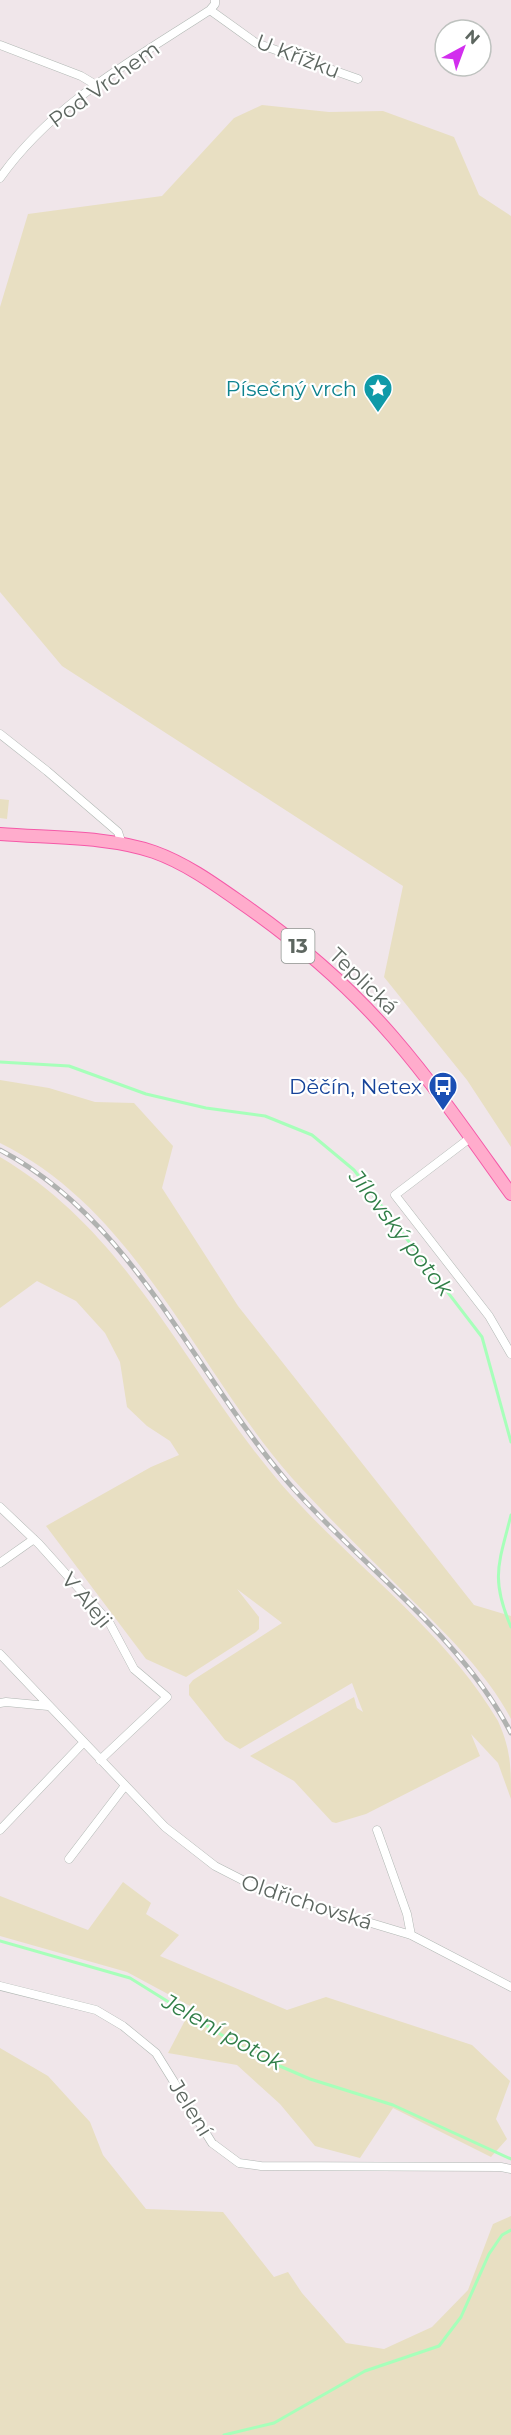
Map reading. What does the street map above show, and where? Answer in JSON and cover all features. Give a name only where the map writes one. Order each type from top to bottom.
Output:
[{"type":"main road","name":"Teplická","points":[[0,834],[122,844],[151,851],[175,860],[234,897],[288,937],[392,1036],[511,1194]]},
{"type":"street","points":[[210,10],[215,0]]},
{"type":"street","name":"U Křížku","points":[[210,10],[256,43],[358,79]]},
{"type":"street","name":"Pod Vrchem","points":[[0,177],[49,123],[96,85],[210,10]]},
{"type":"street","points":[[0,45],[81,76],[96,85]]},
{"type":"street","points":[[0,734],[118,832],[122,844]]},
{"type":"street","points":[[470,1138],[395,1195],[489,1317],[511,1354]]},
{"type":"street","name":"V Aleji","points":[[0,1507],[34,1539],[109,1622],[134,1669],[167,1697],[100,1760]]},
{"type":"street","points":[[0,1563],[34,1539]]},
{"type":"street","name":"Oldřichovská","points":[[0,1654],[124,1787],[187,1845],[243,1882],[287,1899],[411,1935],[511,1987]]},
{"type":"street","points":[[0,1703],[6,1701],[48,1706]]},
{"type":"street","points":[[0,1830],[83,1743]]},
{"type":"street","points":[[69,1859],[124,1787]]},
{"type":"street","points":[[377,1830],[407,1914],[411,1935]]},
{"type":"street","name":"Jelení","points":[[0,1986],[96,2010],[123,2025],[156,2053],[212,2143],[239,2163],[261,2166],[501,2167],[511,2169]]},
{"type":"shaded area","points":[[262,105],[329,112],[383,111],[454,137],[479,195],[511,216],[511,1147],[467,1080],[384,977],[403,886],[62,666],[0,592],[0,307],[28,214],[162,196],[234,118]]},
{"type":"shaded area","points":[[0,799],[9,800],[7,819],[0,818]]},
{"type":"shaded area","points":[[0,1080],[49,1088],[95,1102],[134,1103],[173,1146],[162,1188],[238,1306],[474,1605],[511,1616],[511,1719],[491,1687],[455,1644],[292,1478],[257,1435],[161,1295],[127,1250],[90,1209],[48,1172],[0,1143]]},
{"type":"shaded area","points":[[0,1157],[46,1189],[86,1225],[154,1307],[247,1441],[281,1484],[424,1626],[476,1687],[498,1721],[506,1741],[511,1799],[498,1763],[471,1734],[480,1756],[366,1814],[336,1823],[332,1822],[294,1781],[250,1756],[354,1697],[357,1708],[363,1712],[352,1683],[240,1749],[225,1740],[189,1695],[189,1685],[193,1680],[282,1623],[237,1589],[259,1617],[259,1629],[256,1632],[186,1677],[146,1659],[46,1526],[151,1467],[179,1455],[170,1441],[147,1426],[127,1407],[120,1362],[105,1333],[76,1301],[37,1281],[0,1308]]},
{"type":"shaded area","points":[[123,1882],[151,1903],[146,1914],[179,1935],[160,1956],[287,2010],[326,1997],[472,2045],[510,2081],[496,2119],[507,2139],[491,2157],[393,2108],[360,2158],[315,2146],[280,2104],[237,2065],[168,2053],[192,2007],[127,1972],[0,1936],[0,1896],[88,1930]]},
{"type":"shaded area","points":[[0,2048],[48,2076],[90,2122],[103,2155],[146,2209],[223,2212],[274,2277],[288,2272],[302,2293],[346,2343],[384,2349],[432,2327],[468,2290],[493,2224],[511,2216],[511,2435],[0,2435]]},
{"type":"waterway","name":"Jílovský potok","points":[[0,1062],[69,1066],[146,1094],[206,1108],[265,1116],[312,1135],[354,1170],[482,1337],[511,1442]]},
{"type":"waterway","name":"Jílovský potok","points":[[511,1515],[499,1571],[500,1596],[511,1627]]},
{"type":"waterway","name":"Jelení potok","points":[[0,1941],[130,1978],[254,2055],[310,2079],[393,2105],[511,2159]]},
{"type":"waterway","points":[[224,2435],[274,2423],[365,2371],[439,2346],[461,2317],[489,2254],[502,2235],[511,2230]]},
{"type":"railway","points":[[0,1150],[47,1180],[88,1216],[124,1256],[158,1300],[252,1437],[286,1480],[314,1511],[436,1631],[464,1663],[489,1697],[511,1733]]},
{"type":"place","name":"Písečný vrch","points":[[378,414]]},
{"type":"place","name":"Děčín, Netex","points":[[443,1112]]}]
